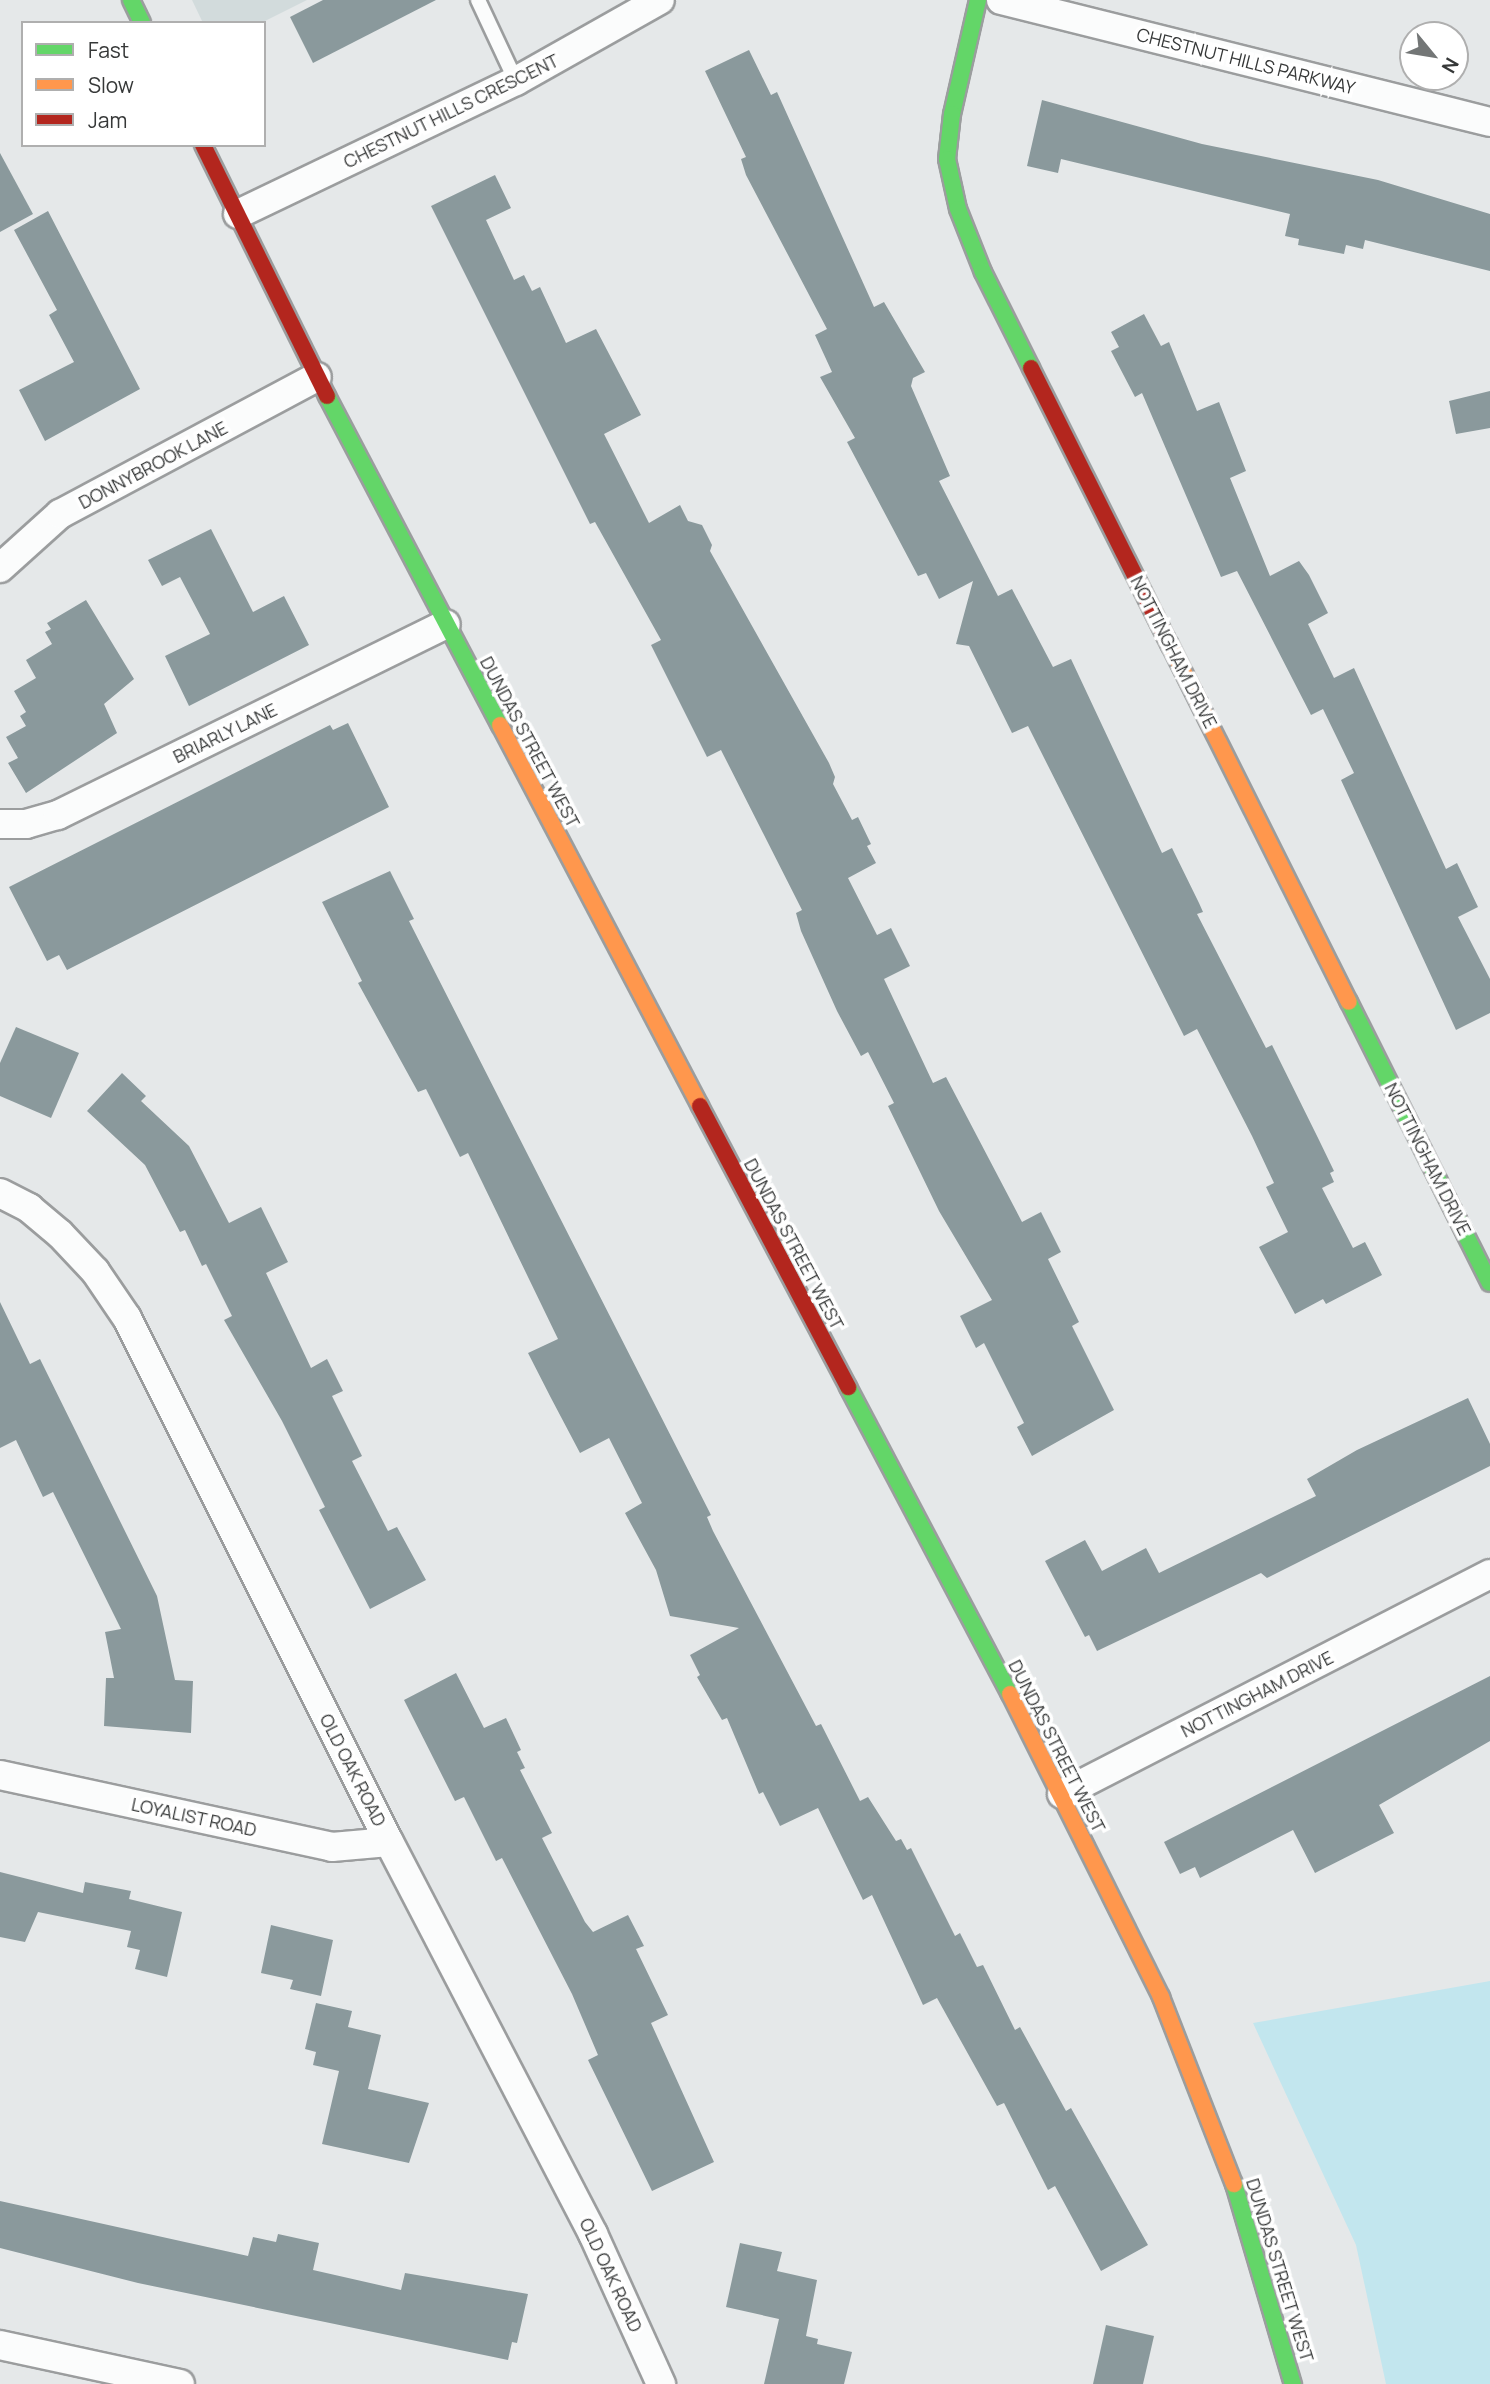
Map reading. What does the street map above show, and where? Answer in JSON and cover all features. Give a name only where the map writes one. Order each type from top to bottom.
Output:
[{"type":"main road","points":[[131,0],[141,21]]},
{"type":"main road","name":"NOTTINGHAM DRIVE","points":[[978,0],[952,114],[947,159],[958,209],[983,272],[1490,1283]]},
{"type":"main road","name":"DUNDAS STREET WEST","points":[[204,147],[317,377],[1062,1794],[1161,1997],[1236,2189],[1291,2365],[1293,2384]]},
{"type":"street","name":"CHESTNUT HILLS CRESCENT","points":[[238,214],[516,81],[660,0]]},
{"type":"street","name":"CHESTNUT HILLS PARKWAY","points":[[1001,0],[1490,122]]},
{"type":"street","name":"DONNYBROOK LANE","points":[[0,568],[60,514],[317,377]]},
{"type":"street","name":"BRIARLY LANE","points":[[0,824],[26,824],[58,815],[446,624]]},
{"type":"street","name":"OLD OAK ROAD","points":[[0,1193],[30,1208],[60,1234],[95,1271],[127,1318],[389,1842],[593,2234],[661,2384]]},
{"type":"street","name":"NOTTINGHAM DRIVE","points":[[1062,1794],[1490,1574]]},
{"type":"street","name":"LOYALIST ROAD","points":[[0,1775],[332,1847],[389,1842]]},
{"type":"street","points":[[0,2345],[180,2384]]},
{"type":"lane","points":[[478,0],[516,81]]},
{"type":"shaded area","points":[[192,0],[307,0],[265,21],[202,21]]},
{"type":"shaded area","points":[[1490,1981],[1490,2384],[1386,2384],[1356,2245],[1253,2023]]},
{"type":"building","points":[[323,0],[436,0],[313,63],[290,17]]},
{"type":"building","points":[[749,50],[771,95],[777,92],[874,307],[884,302],[925,372],[913,378],[911,386],[950,476],[939,481],[998,596],[1012,589],[1053,667],[1071,659],[1162,853],[1172,848],[1203,912],[1197,914],[1266,1048],[1272,1045],[1334,1171],[1330,1173],[1334,1182],[1322,1188],[1353,1248],[1365,1242],[1382,1275],[1326,1304],[1323,1299],[1295,1314],[1259,1247],[1288,1232],[1266,1187],[1274,1183],[1252,1136],[1197,1029],[1184,1036],[1028,726],[1012,733],[969,646],[956,644],[973,581],[939,599],[926,573],[918,576],[847,442],[855,438],[820,377],[832,372],[815,335],[827,329],[746,175],[741,159],[746,157],[705,71]]},
{"type":"building","points":[[1042,100],[1202,144],[1378,180],[1490,214],[1490,271],[1365,240],[1363,249],[1346,245],[1344,254],[1298,245],[1299,239],[1285,236],[1290,214],[1061,159],[1058,173],[1027,166]]},
{"type":"building","points":[[0,153],[33,214],[0,232]]},
{"type":"building","points":[[495,175],[511,208],[486,220],[514,280],[524,275],[532,291],[540,287],[566,343],[596,329],[641,415],[604,434],[649,523],[680,505],[688,521],[702,525],[712,545],[710,551],[829,763],[835,777],[833,784],[852,820],[858,817],[871,844],[867,846],[876,863],[848,878],[877,935],[891,928],[910,966],[884,979],[933,1083],[946,1077],[1022,1222],[1041,1212],[1061,1252],[1048,1259],[1079,1322],[1072,1326],[1114,1410],[1032,1456],[1017,1427],[1024,1423],[984,1343],[976,1348],[960,1316],[992,1300],[939,1211],[888,1106],[894,1103],[868,1052],[861,1056],[837,1011],[801,931],[796,913],[802,910],[721,750],[707,757],[651,645],[661,640],[595,522],[590,524],[431,206]]},
{"type":"building","points":[[48,211],[140,389],[45,441],[19,390],[74,362],[49,315],[57,310],[14,230]]},
{"type":"building","points":[[1144,314],[1161,346],[1169,342],[1197,411],[1219,402],[1246,471],[1230,478],[1270,576],[1299,561],[1309,575],[1328,613],[1308,624],[1334,678],[1354,668],[1446,869],[1457,863],[1478,907],[1458,917],[1490,979],[1490,1013],[1456,1030],[1341,780],[1354,773],[1323,709],[1311,715],[1237,571],[1221,577],[1142,393],[1135,397],[1111,351],[1119,347],[1111,332]]},
{"type":"building","points":[[1490,391],[1490,428],[1456,434],[1449,401]]},
{"type":"building","points":[[211,529],[253,612],[284,596],[309,645],[189,706],[165,656],[210,634],[180,577],[162,586],[148,560]]},
{"type":"building","points":[[86,600],[134,679],[104,704],[117,733],[26,793],[8,763],[18,758],[6,737],[26,726],[20,716],[26,712],[14,691],[36,678],[26,660],[52,644],[45,632],[51,629],[47,623]]},
{"type":"building","points":[[348,723],[389,807],[67,970],[59,955],[47,961],[9,887],[330,725],[333,730]]},
{"type":"building","points":[[390,871],[414,919],[409,921],[711,1515],[707,1517],[713,1531],[816,1726],[821,1724],[860,1801],[868,1797],[896,1841],[901,1839],[907,1850],[911,1848],[955,1936],[960,1933],[977,1967],[983,1965],[1015,2030],[1020,2027],[1066,2111],[1071,2108],[1148,2245],[1101,2271],[1055,2186],[1048,2190],[1004,2103],[997,2106],[937,1998],[923,2005],[872,1895],[863,1900],[818,1808],[780,1826],[763,1792],[759,1794],[727,1718],[722,1720],[697,1677],[700,1675],[690,1655],[739,1628],[670,1616],[656,1570],[625,1513],[642,1503],[609,1438],[580,1453],[528,1353],[558,1339],[468,1153],[460,1157],[426,1089],[418,1092],[358,983],[362,981],[322,902]]},
{"type":"building","points":[[16,1027],[79,1053],[51,1118],[0,1096],[0,1063]]},
{"type":"building","points":[[122,1073],[146,1096],[141,1101],[189,1146],[229,1223],[261,1207],[288,1262],[266,1273],[311,1368],[327,1359],[343,1391],[332,1396],[362,1456],[352,1461],[388,1531],[397,1527],[426,1580],[370,1609],[319,1510],[325,1507],[282,1421],[224,1320],[232,1316],[206,1264],[202,1266],[185,1230],[180,1232],[145,1165],[87,1111]]},
{"type":"building","points":[[0,1302],[30,1364],[40,1359],[157,1596],[175,1680],[193,1681],[191,1733],[104,1726],[106,1678],[114,1678],[105,1632],[121,1629],[53,1492],[43,1497],[16,1440],[0,1448]]},
{"type":"building","points":[[1468,1398],[1490,1444],[1490,1466],[1267,1578],[1261,1573],[1097,1651],[1089,1635],[1085,1637],[1045,1561],[1085,1540],[1102,1571],[1146,1548],[1159,1573],[1316,1496],[1307,1479],[1357,1450]]},
{"type":"building","points":[[456,1673],[484,1728],[506,1718],[521,1750],[517,1752],[525,1768],[520,1770],[552,1833],[542,1838],[585,1922],[593,1932],[628,1915],[644,1946],[636,1949],[668,2015],[651,2023],[714,2162],[652,2191],[588,2060],[598,2055],[572,1994],[502,1858],[496,1861],[464,1797],[455,1801],[404,1700]]},
{"type":"building","points":[[1490,1676],[1490,1741],[1379,1805],[1394,1833],[1315,1873],[1293,1830],[1200,1878],[1195,1867],[1180,1874],[1164,1842]]},
{"type":"building","points":[[0,1872],[83,1893],[85,1882],[131,1891],[129,1899],[182,1912],[167,1977],[135,1969],[140,1950],[127,1947],[131,1931],[38,1912],[25,1942],[0,1937]]},
{"type":"building","points":[[271,1925],[333,1940],[321,1996],[290,1989],[293,1980],[261,1973]]},
{"type":"building","points":[[316,2003],[352,2011],[348,2027],[381,2035],[368,2089],[429,2103],[409,2163],[322,2144],[339,2071],[313,2065],[316,2052],[305,2049]]},
{"type":"building","points":[[0,2201],[248,2256],[253,2237],[276,2242],[278,2234],[319,2243],[313,2270],[401,2290],[405,2273],[528,2294],[517,2343],[512,2342],[508,2360],[138,2283],[0,2248]]},
{"type":"building","points":[[740,2243],[782,2252],[777,2271],[817,2280],[806,2336],[818,2339],[817,2344],[852,2352],[844,2384],[764,2384],[779,2319],[726,2307]]},
{"type":"building","points":[[1106,2325],[1154,2336],[1143,2384],[1093,2384]]},
{"type":"traffic: fast","points":[[131,0],[141,21]]},
{"type":"traffic: fast","points":[[978,0],[952,114],[947,159],[958,209],[983,272],[1031,368]]},
{"type":"traffic: fast","points":[[327,396],[500,725]]},
{"type":"traffic: fast","points":[[1349,1002],[1490,1283]]},
{"type":"traffic: fast","points":[[848,1387],[1010,1694]]},
{"type":"traffic: fast","points":[[1234,2184],[1293,2384]]},
{"type":"traffic: slow","points":[[1170,645],[1349,1002]]},
{"type":"traffic: slow","points":[[500,725],[700,1106]]},
{"type":"traffic: slow","points":[[1010,1694],[1161,1997],[1234,2184]]},
{"type":"traffic: jam","points":[[204,147],[327,396]]},
{"type":"traffic: jam","points":[[1031,368],[1170,645]]},
{"type":"traffic: jam","points":[[700,1106],[848,1387]]}]
